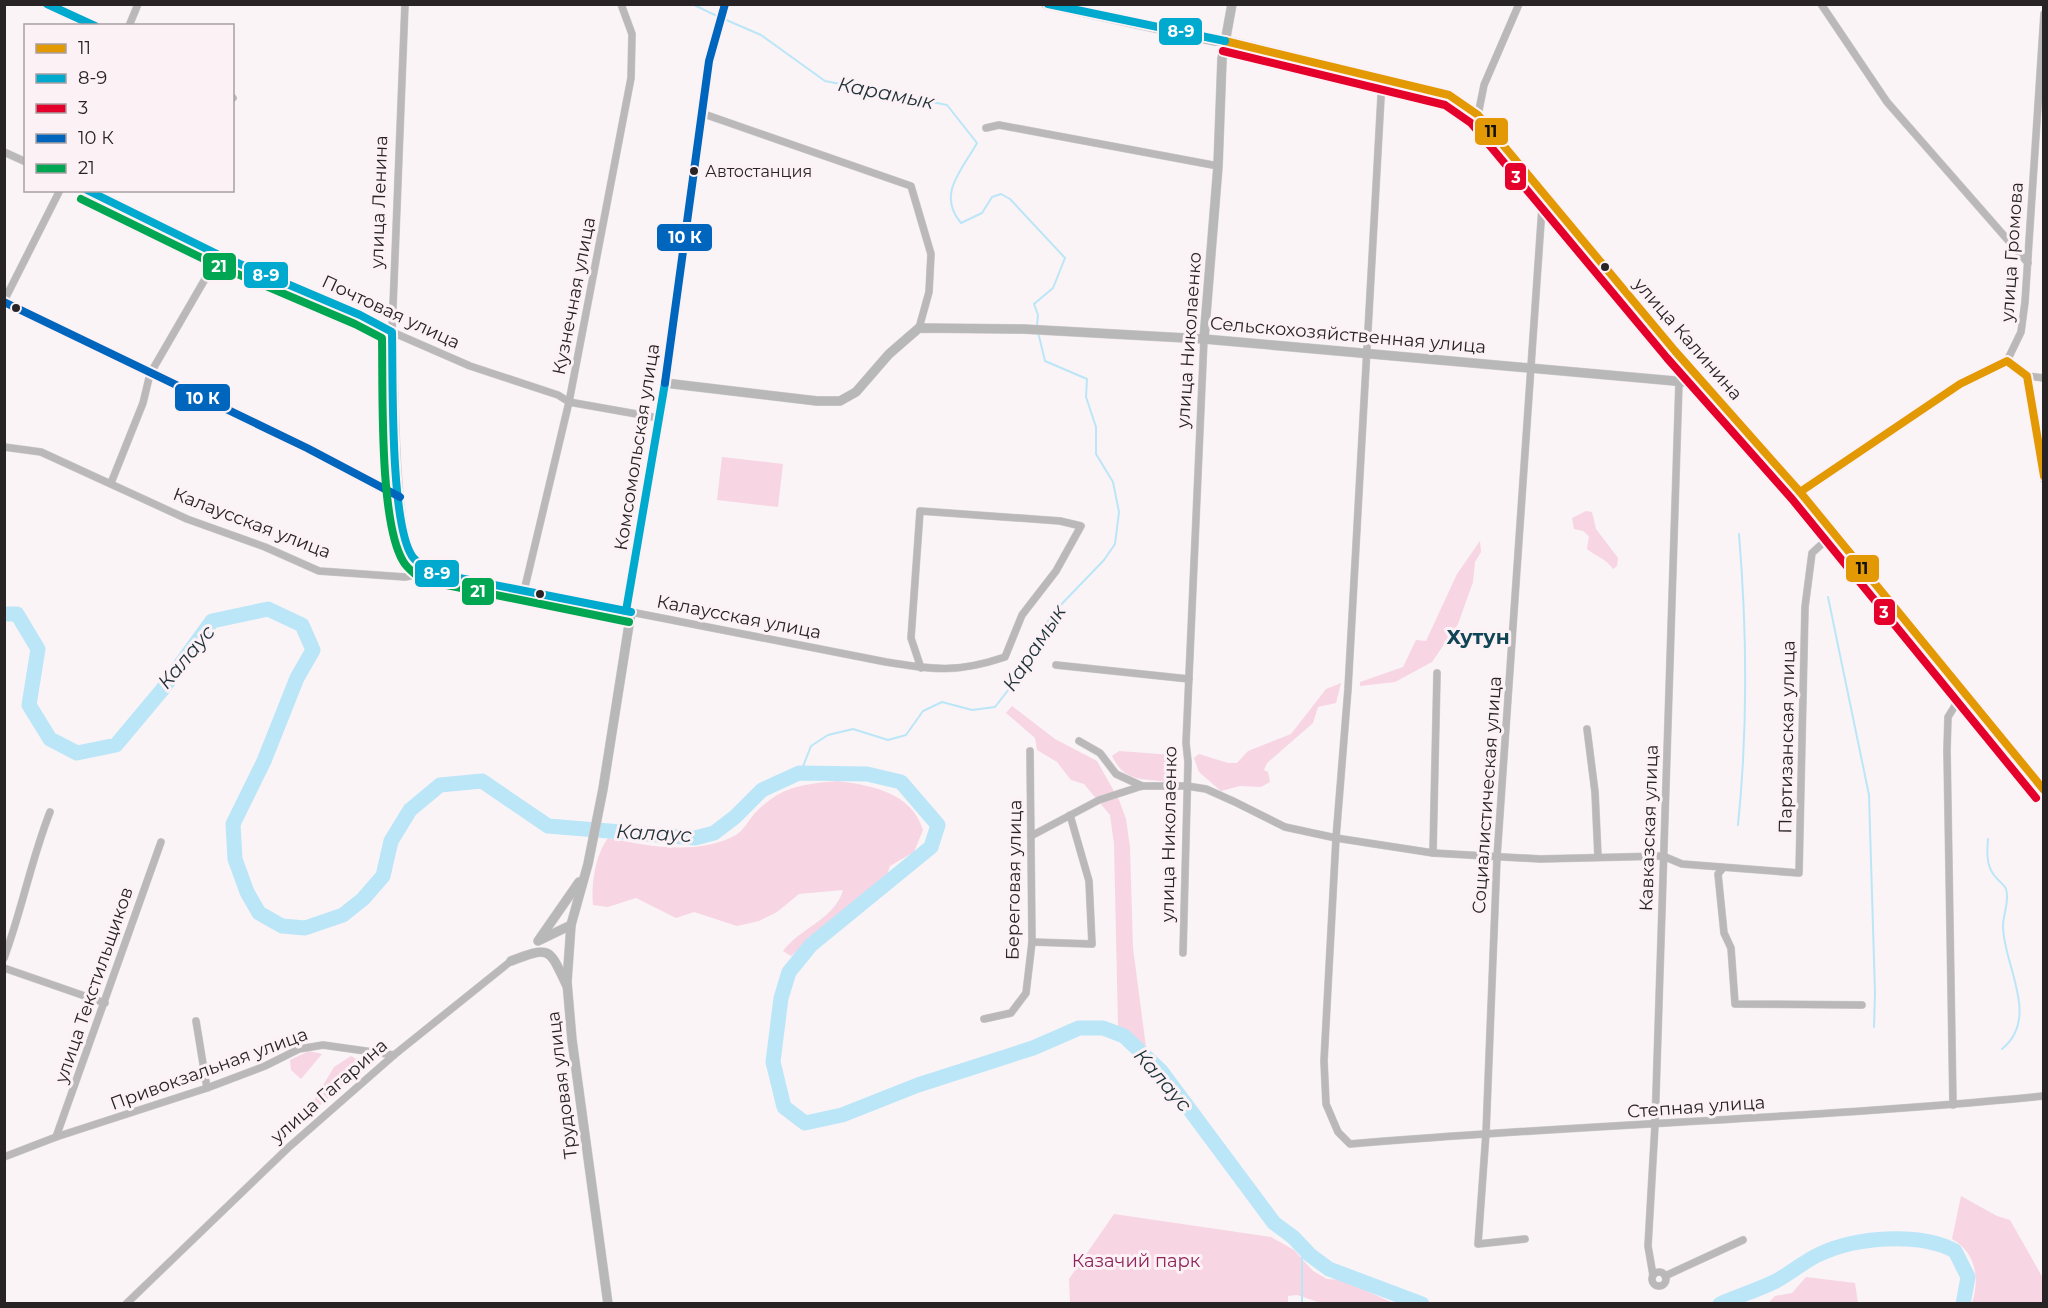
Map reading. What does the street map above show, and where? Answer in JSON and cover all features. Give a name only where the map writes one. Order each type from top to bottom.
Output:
[{"type":"main road","points":[[46,4],[91,24]]},
{"type":"main road","name":"улица Калинина","points":[[1046,4],[1449,95],[1478,115],[1696,378],[1799,493],[2043,791]]},
{"type":"main road","name":"улица Николаенко","points":[[1204,339],[1218,166],[1222,59],[1232,4]]},
{"type":"main road","name":"улица Николаенко","points":[[1224,43],[1236,4]]},
{"type":"main road","name":"Комсомольская улица","points":[[588,864],[603,789],[609,723],[629,613],[685,251],[709,61],[725,5]]},
{"type":"main road","points":[[1382,81],[1446,99],[1475,118],[1543,196]]},
{"type":"main road","name":"Почтовая улица","points":[[90,192],[219,255],[360,315],[392,332]]},
{"type":"main road","points":[[4,301],[150,374],[307,448],[400,497]]},
{"type":"main road","points":[[665,383],[817,401],[840,401],[856,392],[889,354],[918,328]]},
{"type":"main road","name":"Сельскохозяйственная улица","points":[[918,328],[1023,329],[1204,339],[1679,382],[1696,378]]},
{"type":"main road","name":"улица Ленина","points":[[392,332],[400,497],[406,540],[412,556],[429,572]]},
{"type":"main road","name":"Калаусская улица","points":[[429,572],[629,613]]},
{"type":"main road","points":[[1962,693],[2038,789],[2043,801]]},
{"type":"main road","points":[[538,941],[572,894],[588,864]]},
{"type":"main road","name":"Трудовая улица","points":[[588,864],[571,925],[568,988],[573,1051],[608,1304]]},
{"type":"main road","name":"улица Гагарина","points":[[511,961],[538,941],[571,925]]},
{"type":"main road","points":[[511,961],[530,953],[543,951],[553,956],[568,988]]},
{"type":"street","points":[[130,24],[138,4]]},
{"type":"street","name":"улица Ленина","points":[[392,332],[405,4]]},
{"type":"street","name":"Кузнечная улица","points":[[524,591],[569,402],[631,78],[632,34],[621,4]]},
{"type":"street","points":[[1478,115],[1484,85],[1519,4]]},
{"type":"street","points":[[1821,4],[1887,102],[2028,263]]},
{"type":"street","name":"улица Громова","points":[[2007,361],[2021,332],[2028,263],[2043,14]]},
{"type":"street","points":[[1336,838],[1348,689],[1382,81]]},
{"type":"street","points":[[701,113],[911,186],[931,254],[929,292],[918,328]]},
{"type":"street","points":[[986,128],[999,125],[1218,166]]},
{"type":"street","points":[[4,152],[24,161]]},
{"type":"street","points":[[4,301],[59,192]]},
{"type":"street","name":"Социалистическая улица","points":[[1525,1239],[1478,1245],[1486,1133],[1497,857],[1543,196]]},
{"type":"street","points":[[111,483],[143,403],[150,374],[219,255]]},
{"type":"street","name":"Почтовая улица","points":[[392,332],[470,366],[558,395],[569,402],[659,418]]},
{"type":"street","name":"улица Николаенко","points":[[1183,953],[1189,679],[1204,339]]},
{"type":"street","points":[[1799,493],[1960,384],[2007,361],[2027,376],[2043,378]]},
{"type":"street","points":[[2027,376],[2043,479]]},
{"type":"street","name":"Кавказская улица","points":[[1653,1275],[1648,1246],[1655,1125],[1679,382]]},
{"type":"street","name":"Калаусская улица","points":[[4,447],[41,452],[187,519],[265,547],[319,571],[405,577],[429,572]]},
{"type":"street","name":"Калаусская улица","points":[[629,613],[921,668],[952,670],[979,666],[1005,657],[1022,615],[1056,571],[1082,526],[1060,522],[920,511],[911,638],[921,668]]},
{"type":"street","name":"Партизанская улица","points":[[1031,836],[1099,800],[1142,786],[1187,786],[1206,789],[1285,827],[1336,838],[1433,853],[1497,857],[1663,856],[1682,864],[1799,873],[1808,580],[1812,553],[1832,535]]},
{"type":"street","points":[[1056,665],[1189,679]]},
{"type":"street","points":[[1433,853],[1437,673]]},
{"type":"street","points":[[1953,1105],[1947,750],[1948,717],[1962,693]]},
{"type":"street","points":[[1587,729],[1595,792],[1598,857]]},
{"type":"street","points":[[1079,741],[1100,753],[1116,774],[1142,786]]},
{"type":"street","name":"Береговая улица","points":[[984,1019],[1011,1013],[1026,993],[1032,942],[1030,751]]},
{"type":"street","points":[[4,958],[23,903],[36,847],[50,812]]},
{"type":"street","points":[[1032,942],[1092,944],[1089,881],[1070,815]]},
{"type":"street","name":"Степная улица","points":[[1336,838],[1323,1087],[1331,1118],[1350,1144],[1486,1133],[1655,1125],[1953,1105],[2043,1096]]},
{"type":"street","name":"улица Текстильщиков","points":[[56,1137],[161,842]]},
{"type":"street","points":[[1723,868],[1718,874],[1724,933],[1731,948],[1735,1004],[1862,1005]]},
{"type":"street","name":"улица Гагарина","points":[[126,1304],[259,1174],[394,1055],[511,961]]},
{"type":"street","points":[[4,968],[105,1003]]},
{"type":"street","points":[[196,1021],[207,1088]]},
{"type":"street","name":"Привокзальная улица","points":[[4,1157],[56,1137],[207,1088],[265,1066],[299,1049],[323,1045],[394,1055]]},
{"type":"street","points":[[1665,1276],[1743,1240]]},
{"type":"street","points":[[1659,1272],[1665,1276],[1665,1283],[1659,1286],[1652,1281],[1653,1275],[1659,1272]]},
{"type":"green space","points":[[722,457],[783,464],[778,507],[717,500]]},
{"type":"green space","points":[[1586,511],[1592,512],[1596,529],[1618,558],[1617,566],[1613,569],[1587,549],[1589,536],[1583,531],[1574,529],[1572,518]]},
{"type":"green space","points":[[1480,541],[1481,552],[1475,562],[1473,582],[1458,624],[1432,662],[1395,682],[1360,686],[1360,682],[1403,667],[1416,640],[1426,641],[1457,574]]},
{"type":"green space","points":[[1341,683],[1336,703],[1318,707],[1313,723],[1267,763],[1264,770],[1268,772],[1270,782],[1261,787],[1240,786],[1221,791],[1199,772],[1194,758],[1199,754],[1228,763],[1237,763],[1248,751],[1291,734],[1326,689]]},
{"type":"green space","points":[[1012,706],[1055,739],[1097,761],[1119,800],[1126,819],[1130,847],[1133,948],[1146,1047],[1118,1027],[1114,844],[1110,815],[1084,784],[1071,780],[1057,762],[1037,750],[1035,738],[1006,713]]},
{"type":"green space","points":[[1119,751],[1173,755],[1176,758],[1175,775],[1168,782],[1135,778],[1117,765],[1112,756]]},
{"type":"green space","points":[[837,781],[864,785],[900,799],[918,817],[923,830],[914,852],[890,866],[887,875],[791,956],[783,951],[798,936],[833,909],[843,890],[799,894],[777,912],[759,921],[737,926],[694,912],[676,918],[636,898],[608,907],[593,905],[595,870],[608,838],[656,846],[705,845],[736,835],[757,811],[785,791],[804,785]]},
{"type":"green space","points":[[309,1051],[322,1054],[301,1079],[291,1070],[290,1060]]},
{"type":"green space","points":[[351,1056],[366,1065],[318,1107],[313,1102],[334,1067]]},
{"type":"green space","points":[[1961,1196],[1997,1216],[2010,1220],[2043,1278],[2043,1303],[1972,1303],[1976,1285],[1974,1267],[1966,1251],[1952,1239]]},
{"type":"green space","name":"Казачий парк","points":[[1114,1214],[1271,1237],[1294,1250],[1313,1271],[1327,1279],[1343,1280],[1393,1303],[1321,1303],[1297,1295],[1288,1296],[1288,1304],[1070,1303],[1069,1279]]},
{"type":"green space","points":[[1806,1277],[1855,1283],[1858,1303],[1768,1303],[1775,1296],[1792,1293]]},
{"type":"waterway","name":"Карамык","points":[[692,4],[719,17]]},
{"type":"waterway","name":"Карамык","points":[[724,19],[761,35],[825,81],[947,105],[977,143],[959,172],[951,192],[954,212],[961,223],[982,213],[992,197],[1001,194],[1010,199],[1065,258],[1053,288],[1034,304],[1038,315],[1037,326]]},
{"type":"waterway","name":"Карамык","points":[[800,774],[811,746],[828,735],[853,729],[888,740],[906,735],[923,711],[942,702],[972,710],[995,707],[1016,680],[1052,614],[1104,560],[1115,544],[1119,512],[1113,482],[1096,454],[1096,427],[1086,397],[1087,379],[1045,361],[1038,332]]},
{"type":"waterway","points":[[1738,825],[1744,752],[1745,680],[1744,607],[1739,534]]},
{"type":"waterway","points":[[1828,597],[1869,795],[1874,1027]]},
{"type":"waterway","name":"Калаус","points":[[4,614],[17,614],[38,649],[29,705],[50,739],[77,753],[116,745],[162,690],[212,621],[268,609],[302,625],[313,650],[297,678],[264,761],[233,824],[235,859],[247,892],[259,913],[282,926],[305,928],[343,915],[363,899],[383,876],[391,841],[410,810],[440,785],[482,781],[548,826],[695,838],[714,833],[735,817],[762,790],[799,773],[867,774],[901,782],[938,825],[931,847],[811,945],[789,972],[781,998],[773,1062],[784,1107],[805,1123],[842,1115],[918,1085],[1033,1048],[1079,1028],[1103,1028],[1124,1036],[1161,1071],[1274,1223],[1293,1237],[1310,1255],[1329,1269],[1422,1304]]},
{"type":"waterway","points":[[1988,839],[1987,853],[1991,871],[2005,887],[2007,894],[2003,926],[2019,1006],[2019,1022],[2013,1036],[2002,1049]]},
{"type":"waterway","name":"Калаус","points":[[1720,1304],[1776,1281],[1814,1257],[1835,1248],[1888,1239],[1924,1241],[1955,1251],[1968,1277],[1963,1304]]},
{"type":"waterway","points":[[1302,1247],[1302,1304]]},
{"type":"transit line","name":"8-9","points":[[47,4],[91,24]]},
{"type":"transit line","points":[[665,383],[709,61],[725,4]]},
{"type":"transit line","name":"8-9","points":[[1048,4],[1225,41]]},
{"type":"transit line","name":"11","points":[[1225,41],[1449,95],[1478,115],[1675,351],[1800,492],[2044,790]]},
{"type":"transit line","name":"3","points":[[1223,51],[1445,105],[1471,123],[1667,358],[1792,499],[2036,798]]},
{"type":"transit line","name":"8-9","points":[[91,192],[219,255],[360,315],[392,332],[394,448],[400,513],[405,538],[412,556],[429,572],[631,612]]},
{"type":"transit line","name":"21","points":[[81,199],[214,264],[355,324],[382,338],[384,454],[390,516],[395,542],[403,561],[422,580],[629,622]]},
{"type":"transit line","points":[[4,302],[307,448],[400,497]]},
{"type":"transit line","name":"11","points":[[1800,492],[1960,384],[2007,361],[2027,376],[2044,476]]},
{"type":"transit line","name":"8-9","points":[[626,611],[665,383]]},
{"type":"place","name":"Автостанция","points":[[694,171]]},
{"type":"district","name":"Хутун","points":[[1478,637]]}]
